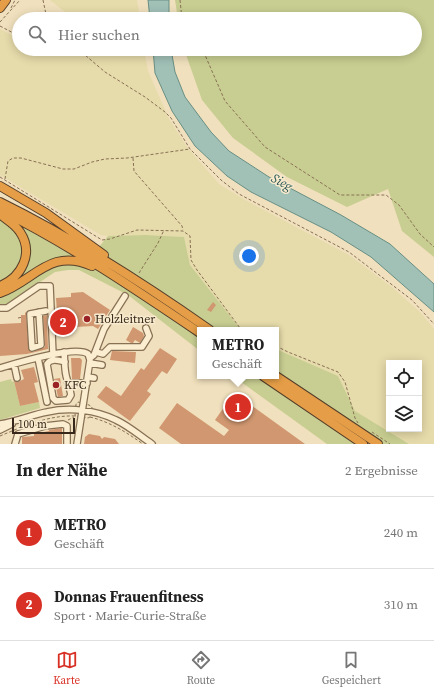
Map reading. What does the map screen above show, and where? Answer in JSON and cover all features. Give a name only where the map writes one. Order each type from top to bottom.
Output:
[{"type":"highway","points":[[0,8],[6,0]]},
{"type":"highway","points":[[3,183],[146,287]]},
{"type":"highway","points":[[0,202],[29,216],[66,238],[146,287],[206,327]]},
{"type":"highway","points":[[0,210],[62,244],[118,278],[197,331]]},
{"type":"highway","points":[[0,214],[11,222],[20,232],[24,242],[26,254],[25,262],[18,274],[12,280],[0,286]]},
{"type":"highway","points":[[0,293],[11,288],[48,264],[60,261],[68,260],[82,262],[118,278]]},
{"type":"highway","points":[[279,378],[378,444]]},
{"type":"highway","points":[[267,379],[364,444]]},
{"type":"street","points":[[0,308],[7,308],[39,286],[50,286],[53,355]]},
{"type":"street","points":[[90,361],[96,352],[104,329],[125,296]]},
{"type":"street","points":[[39,312],[40,345],[32,348],[30,314],[46,310]]},
{"type":"street","points":[[96,352],[103,354],[110,347],[142,347],[149,336],[146,328]]},
{"type":"street","points":[[64,352],[65,362],[71,383],[71,393],[70,398],[66,401],[56,401],[52,398],[47,366],[48,362],[54,360],[65,362]]},
{"type":"street","points":[[0,368],[64,352],[87,352],[90,361],[77,444]]},
{"type":"street","points":[[38,358],[46,402]]},
{"type":"street","points":[[90,361],[102,365]]},
{"type":"street","points":[[14,364],[17,378]]},
{"type":"street","points":[[71,383],[94,378]]},
{"type":"street","points":[[0,430],[16,422],[52,411],[83,411],[95,413],[116,420],[152,444]]},
{"type":"street","points":[[0,424],[16,422]]},
{"type":"street","points":[[15,444],[18,434],[45,426],[63,424],[66,426],[67,444]]},
{"type":"path","points":[[11,8],[15,0]]},
{"type":"path","points":[[0,22],[11,8],[20,0]]},
{"type":"path","points":[[43,0],[46,12]]},
{"type":"path","points":[[180,0],[181,12]]},
{"type":"path","points":[[0,26],[12,32]]},
{"type":"path","points":[[86,56],[105,72],[145,97],[165,112],[171,118],[190,149],[221,180],[240,194],[349,252],[412,300],[434,324]]},
{"type":"path","points":[[205,56],[225,101],[265,147],[340,195],[386,195],[399,205],[420,234],[434,247]]},
{"type":"path","points":[[3,183],[8,161],[13,158],[21,158],[63,169],[74,169],[92,162],[133,158],[190,149]]},
{"type":"path","points":[[133,158],[134,171],[182,226],[183,231]]},
{"type":"path","points":[[0,177],[3,183],[102,240],[110,239],[137,230],[183,231],[190,236],[191,260],[239,327]]},
{"type":"path","points":[[139,273],[158,243],[164,230]]},
{"type":"path","points":[[18,318],[23,317]]},
{"type":"path","points":[[279,348],[338,372],[345,382],[355,418],[359,424]]},
{"type":"path","points":[[63,424],[75,416]]},
{"type":"path","points":[[90,417],[118,427],[143,444]]},
{"type":"path","points":[[371,432],[390,444]]},
{"type":"shaded area","points":[[50,0],[137,0],[139,12],[65,12]]},
{"type":"shaded area","points":[[0,29],[12,35],[12,56],[145,56],[148,71],[169,119],[187,147],[219,184],[245,200],[349,255],[393,288],[421,313],[434,329],[434,444],[409,444],[389,432],[422,432],[422,360],[386,360],[386,430],[355,411],[338,376],[279,350],[279,327],[238,327],[190,265],[184,237],[146,235],[101,235],[0,175]]},
{"type":"green space","points":[[175,0],[434,0],[434,257],[402,231],[388,189],[347,207],[287,177],[233,138],[202,100],[186,56],[422,56],[422,12],[177,12]]},
{"type":"green space","points":[[0,219],[11,228],[19,240],[22,246],[22,252],[21,259],[15,271],[10,277],[0,282]]},
{"type":"green space","points":[[16,223],[76,257],[69,258],[13,284],[26,263]]},
{"type":"green space","points":[[146,235],[184,237],[190,265],[239,327],[197,327],[197,349],[128,295],[79,270],[55,272],[6,305],[0,305],[0,295],[42,270],[60,263],[84,265],[108,236]]},
{"type":"green space","points":[[279,350],[338,376],[355,411],[386,430],[386,432],[389,432],[409,444],[327,444],[237,379],[279,379]]},
{"type":"green space","points":[[11,379],[12,382],[14,381],[20,406],[39,402],[40,408],[0,420],[0,382]]},
{"type":"water","points":[[148,0],[169,0],[169,12],[149,12]]},
{"type":"water","points":[[154,56],[172,56],[175,72],[185,97],[211,132],[229,151],[269,177],[341,215],[390,244],[434,284],[434,312],[371,257],[331,232],[251,192],[227,176],[195,146],[172,111],[155,73]]},
{"type":"building","points":[[83,292],[110,310],[98,329],[93,326],[58,328],[56,298],[71,297],[71,293]]},
{"type":"building","points":[[213,302],[216,305],[211,312],[207,310]]},
{"type":"building","points":[[26,312],[29,350],[33,352],[45,347],[43,316],[47,315],[48,349],[27,354],[0,356],[0,324],[21,323],[21,315],[25,315]]},
{"type":"building","points":[[133,327],[143,333],[144,336],[140,343],[135,340],[131,343],[126,340]]},
{"type":"building","points":[[160,348],[177,359],[167,374],[162,371],[147,391],[151,394],[130,421],[97,397],[106,386],[121,396],[141,368],[144,370]]},
{"type":"building","points":[[112,351],[136,352],[135,363],[110,360]]},
{"type":"building","points":[[71,358],[80,358],[82,360],[80,379],[72,379]]},
{"type":"building","points":[[34,367],[38,382],[34,383],[39,402],[20,406],[14,381],[18,382],[24,379],[21,370]]},
{"type":"building","points":[[60,378],[63,396],[58,397],[54,379]]},
{"type":"building","points":[[234,393],[305,444],[181,444],[159,428],[177,403],[224,436],[229,430],[215,420]]},
{"type":"building","points":[[62,428],[62,444],[22,444],[22,437],[34,436],[34,434]]},
{"type":"building","points":[[89,434],[100,436],[102,439],[104,437],[115,439],[119,444],[84,444],[85,437]]},
{"type":"place","name":"Holzleitner","points":[[87,319]]},
{"type":"place","name":"Donnas Frauenfitness","points":[[63,322]]},
{"type":"place","name":"KFC","points":[[56,385]]},
{"type":"place","name":"METRO","points":[[238,407]]},
{"type":"water label","name":"Sieg","points":[[282,182]]}]
